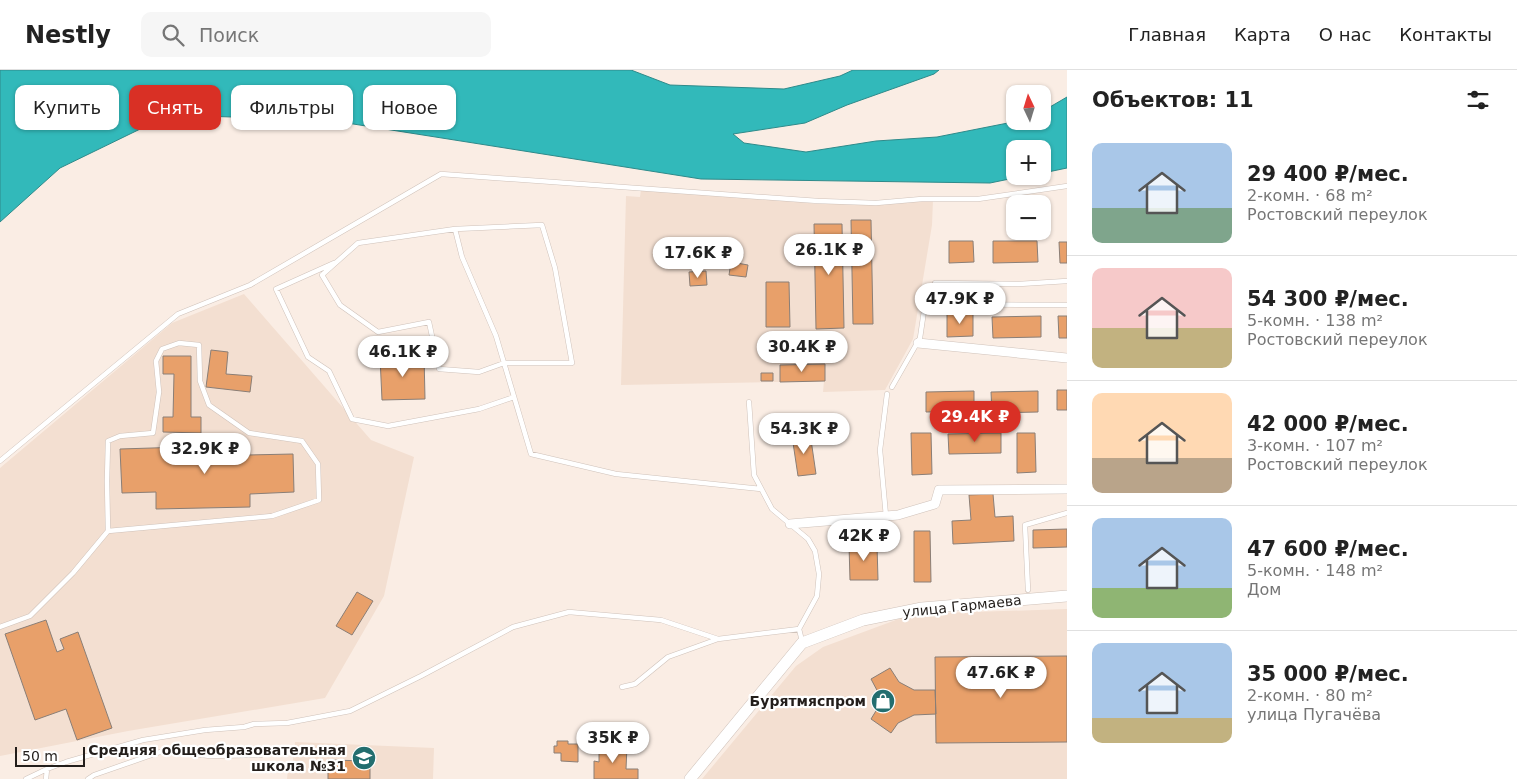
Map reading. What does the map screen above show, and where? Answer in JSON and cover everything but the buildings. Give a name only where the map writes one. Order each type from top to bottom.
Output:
[{"type":"street","points":[[918,343],[1067,358]]},
{"type":"street","points":[[790,524],[898,515],[935,504],[940,490],[1067,490]]},
{"type":"street","name":"улица Гармаева","points":[[802,643],[862,620],[922,608],[1067,596]]},
{"type":"street","points":[[690,779],[802,643]]},
{"type":"lane","points":[[0,461],[178,314],[250,285],[441,174],[818,201],[876,203],[922,199],[978,199],[1067,186]]},
{"type":"lane","points":[[542,226],[556,268],[572,363],[504,363],[479,372],[439,369],[429,322],[378,332],[340,306],[322,275],[358,243],[454,229],[542,226]]},
{"type":"lane","points":[[454,229],[462,257],[496,336],[531,454],[616,474],[761,489]]},
{"type":"lane","points":[[338,261],[276,289],[308,357],[328,371],[352,419],[388,426],[479,409],[514,397]]},
{"type":"lane","points":[[935,283],[1019,284],[1067,281]]},
{"type":"lane","points":[[892,387],[918,343],[925,304],[1067,305]]},
{"type":"lane","points":[[0,627],[30,616],[73,573],[108,531],[108,441],[120,436],[153,433],[159,392],[156,361],[162,348],[179,343],[199,345],[200,382],[209,405],[249,433],[302,441],[318,464],[319,500],[272,516],[108,531]]},
{"type":"lane","points":[[886,516],[880,450],[887,394]]},
{"type":"lane","points":[[749,402],[754,475],[772,509],[808,539],[815,551],[819,574],[817,596],[799,629],[802,643]]},
{"type":"lane","points":[[1028,590],[1025,525],[1067,513]]},
{"type":"lane","points":[[26,779],[66,762],[143,740],[206,730],[244,728],[254,724],[287,723],[350,711],[513,627],[569,612],[661,620],[718,639]]},
{"type":"lane","points":[[622,687],[635,684],[668,657],[718,639],[799,629]]},
{"type":"lane","points":[[88,779],[94,775],[160,752],[186,752],[210,756],[261,755]]},
{"type":"lane","points":[[46,779],[47,769]]},
{"type":"shaded area","points":[[641,189],[777,197],[814,204],[884,204],[933,200],[932,225],[913,339],[885,390],[823,392],[824,381],[621,385],[626,196],[640,197]]},
{"type":"shaded area","points":[[244,294],[371,440],[414,457],[384,596],[325,698],[128,731],[0,756],[0,468],[172,323]]},
{"type":"shaded area","name":"Бурятмяспром","points":[[1067,609],[1067,779],[702,779],[796,666],[823,647],[912,614]]},
{"type":"shaded area","name":"Средняя общеобразовательная школа №31","points":[[295,742],[434,748],[433,779],[287,779],[288,769],[292,768]]},
{"type":"water","points":[[0,70],[631,70],[670,85],[784,89],[840,76],[853,70],[939,70],[934,74],[847,105],[805,123],[733,134],[744,143],[806,152],[876,141],[937,137],[1006,123],[1006,130],[1051,130],[1051,106],[1067,97],[1067,168],[1051,171],[1051,140],[1006,140],[1006,180],[990,183],[701,179],[391,130],[456,130],[456,85],[363,85],[363,126],[353,124],[353,85],[231,85],[231,117],[221,117],[221,85],[129,85],[129,130],[138,130],[60,168],[0,222]]},
{"type":"place","name":"Бурятмяспром","points":[[883,701]]},
{"type":"place","name":"Средняя общеобразовательная школа №31","points":[[364,758]]}]
